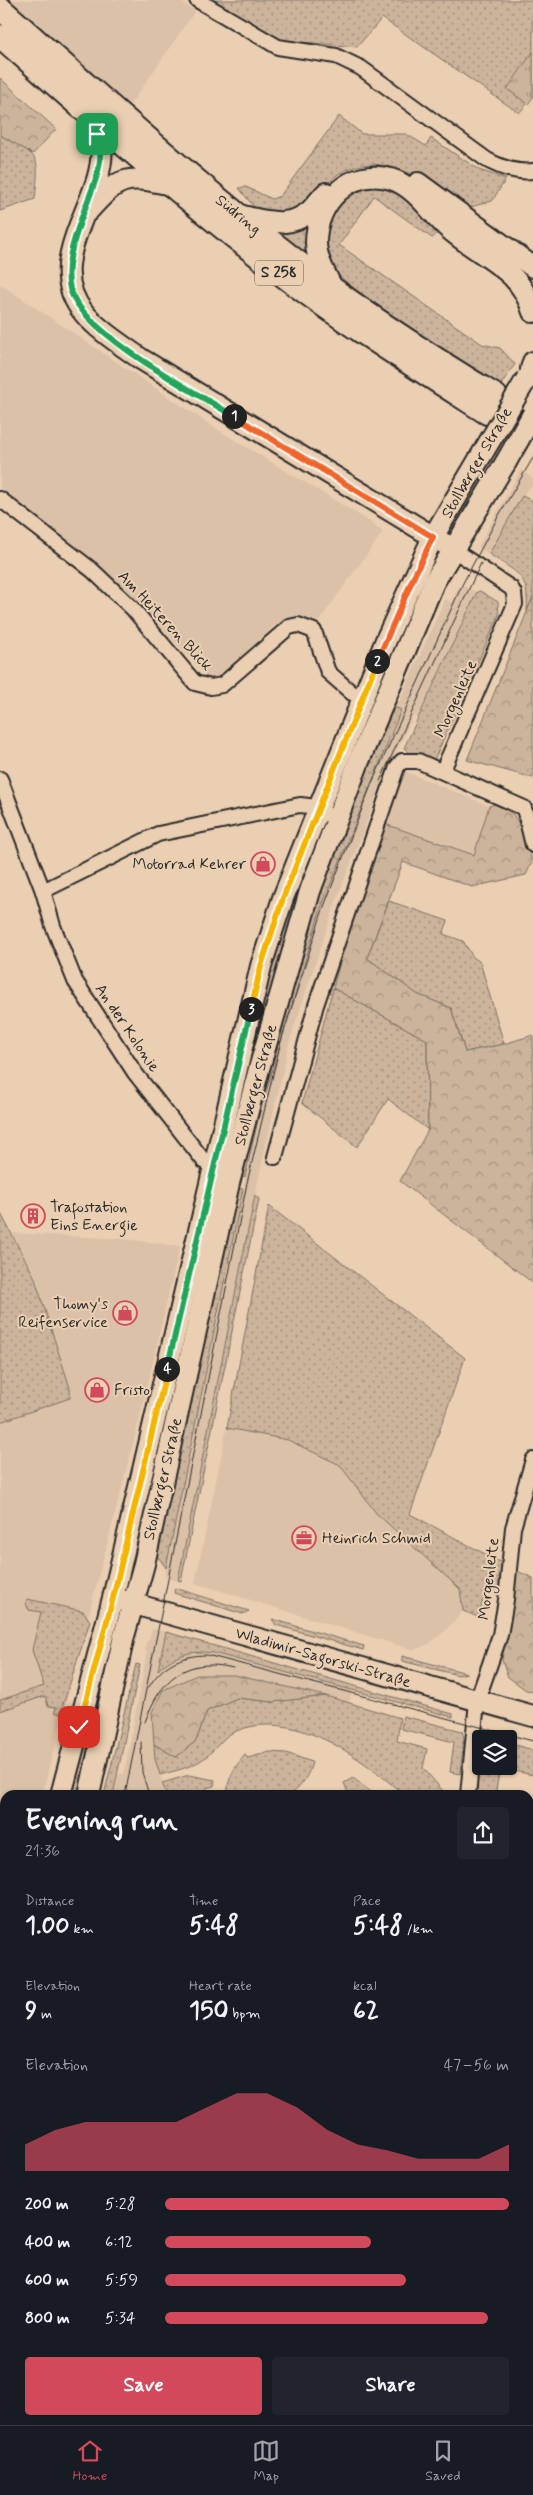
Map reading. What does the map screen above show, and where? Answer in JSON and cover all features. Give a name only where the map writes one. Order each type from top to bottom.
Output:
[{"type":"main road","name":"Südring","points":[[0,8],[238,215],[333,289],[441,363],[491,405],[340,318],[262,260],[171,185],[0,36]]},
{"type":"main road","name":"S 258","points":[[86,111],[100,143],[101,153],[96,177],[72,249],[70,289],[83,312],[103,331],[141,359],[433,537]]},
{"type":"main road","name":"S 258","points":[[238,215],[270,222],[292,221],[310,211],[334,186],[346,177],[362,171],[392,170],[406,175],[428,189],[530,267]]},
{"type":"main road","name":"S 258","points":[[333,289],[324,270],[316,244],[321,215],[328,202],[339,190],[351,182],[378,177],[390,179],[408,188],[448,228],[512,277],[528,298],[533,311]]},
{"type":"main road","name":"S 258","points":[[79,226],[88,211],[107,190],[124,180],[144,179],[171,185]]},
{"type":"main road","name":"Stollberger Straße","points":[[62,1790],[113,1598],[261,966],[283,898],[362,697],[415,574],[433,537],[531,369]]},
{"type":"main road","name":"Stollberger Straße","points":[[90,1790],[144,1564],[229,1183],[259,1069],[310,891],[337,819],[434,582],[533,414]]},
{"type":"main road","points":[[433,537],[452,549]]},
{"type":"main road","name":"Wladimir-Sagorski-Straße","points":[[113,1598],[533,1716]]},
{"type":"street","points":[[196,0],[278,47],[336,56],[362,68],[487,160],[501,168],[517,172],[533,171]]},
{"type":"street","name":"Am Heiteren Blick","points":[[0,499],[92,570],[133,609],[195,683],[211,687],[222,685],[282,633],[298,625],[314,631],[328,672],[352,693],[362,697]]},
{"type":"street","name":"Morgenleite","points":[[443,770],[484,681],[515,604],[514,593],[511,588],[452,549]]},
{"type":"street","points":[[275,1157],[316,1005],[397,767],[402,761],[418,761],[443,770],[498,798],[528,809],[533,846]]},
{"type":"street","name":"An der Kolonie","points":[[0,779],[75,981],[135,1073],[204,1161],[214,1166]]},
{"type":"street","points":[[43,891],[158,834],[300,805],[318,810],[337,819]]},
{"type":"street","name":"Morgenleite","points":[[468,1790],[476,1701],[500,1636],[513,1528],[533,1460]]},
{"type":"shaded area","points":[[6,0],[178,0],[195,11],[130,105]]},
{"type":"shaded area","points":[[0,284],[218,430],[369,521],[383,532],[319,621],[294,616],[275,625],[220,678],[208,678],[153,618],[55,533],[0,489]]},
{"type":"shaded area","points":[[521,470],[533,479],[533,484],[522,496],[489,554],[478,547]]},
{"type":"shaded area","points":[[465,587],[477,592],[417,717],[413,716],[380,787],[333,910],[289,1043],[258,1181],[177,1581],[165,1577],[166,1568],[243,1189],[279,1041],[321,908],[401,710],[396,708],[445,599],[451,602],[458,588]]},
{"type":"shaded area","points":[[402,770],[489,806],[475,856],[385,824]]},
{"type":"shaded area","points":[[13,1233],[125,1239],[180,1246],[140,1417],[43,1790],[0,1790],[0,1422],[69,1398],[34,1276]]},
{"type":"shaded area","name":"Heinrich Schmid","points":[[227,1428],[288,1440],[340,1465],[376,1513],[460,1589],[463,1611],[445,1631],[429,1644],[414,1650],[195,1583]]},
{"type":"shaded area","points":[[152,1629],[166,1632],[158,1669],[173,1658],[184,1654],[213,1653],[352,1690],[349,1703],[234,1675],[196,1675],[163,1690],[160,1775],[165,1790],[114,1790],[118,1774],[124,1774],[147,1652],[145,1649],[146,1642],[149,1640]]},
{"type":"green space","points":[[214,0],[533,0],[533,97],[519,113],[382,18],[357,47],[280,40]]},
{"type":"green space","points":[[533,52],[533,97],[528,104],[507,89]]},
{"type":"green space","points":[[0,78],[56,129],[33,154],[0,135]]},
{"type":"green space","points":[[339,116],[362,134],[406,134],[426,146],[431,138],[479,170],[506,179],[492,201],[467,208],[405,172],[388,166],[371,164],[354,167],[337,175],[312,203],[304,208],[267,217],[254,207],[239,188],[246,187],[272,199],[280,196]]},
{"type":"green space","points":[[0,135],[30,153],[37,164],[37,172],[35,199],[0,211]]},
{"type":"green space","points":[[377,184],[402,191],[439,229],[436,235],[432,238],[374,196],[339,245],[482,344],[500,348],[515,364],[498,389],[427,342],[356,290],[337,274],[325,259],[324,224],[350,191]]},
{"type":"green space","points":[[312,216],[320,268],[269,227]]},
{"type":"green space","points":[[522,496],[533,501],[533,597],[527,611],[526,589],[520,576],[489,554]]},
{"type":"green space","points":[[480,591],[498,602],[499,615],[434,760],[426,760],[410,753],[404,748],[477,592]]},
{"type":"green space","points":[[533,597],[533,778],[467,760]]},
{"type":"green space","points":[[390,705],[401,710],[321,908],[260,1112],[245,1177],[240,1174],[322,878]]},
{"type":"green space","points":[[495,804],[513,814],[526,836],[532,862],[526,875],[472,887],[403,862],[367,958],[417,994],[451,1008],[465,1052],[504,1044],[533,1035],[533,1283],[400,1181],[428,1130],[427,1040],[333,988],[354,911],[385,824],[474,855],[489,806]]},
{"type":"green space","points":[[322,821],[309,859],[224,1177],[244,1061],[260,994],[289,907]]},
{"type":"green space","points":[[389,901],[448,921],[443,934],[463,941],[473,957],[480,962],[504,1044],[465,1052],[451,1008],[417,994],[367,958]]},
{"type":"green space","points":[[333,988],[427,1040],[428,1130],[388,1099],[357,1147],[302,1103]]},
{"type":"green space","points":[[235,1188],[243,1189],[166,1568],[159,1558],[151,1557]]},
{"type":"green space","points":[[255,1195],[259,1199],[181,1581],[178,1580]]},
{"type":"green space","points":[[269,1206],[465,1358],[410,1514],[517,1571],[513,1596],[487,1588],[478,1617],[463,1611],[460,1589],[376,1513],[340,1465],[288,1440],[227,1428]]},
{"type":"green space","points":[[0,1212],[34,1276],[70,1388],[70,1398],[0,1422]]},
{"type":"green space","points":[[517,1571],[533,1578],[533,1691],[526,1690],[508,1677],[502,1660]]},
{"type":"green space","points":[[175,1588],[249,1611],[243,1614],[174,1593]]},
{"type":"green space","points":[[27,1599],[83,1611],[90,1621],[60,1714],[55,1712],[56,1707],[48,1706],[45,1696],[0,1711],[0,1700],[44,1686],[32,1650],[41,1612],[29,1610],[26,1604]]},
{"type":"green space","points":[[272,1619],[364,1646],[363,1650],[276,1625]]},
{"type":"green space","points":[[166,1632],[453,1714],[453,1717],[213,1653],[197,1652],[183,1655],[170,1661],[158,1670]]},
{"type":"green space","points":[[109,1638],[115,1640],[83,1790],[71,1790]]},
{"type":"green space","points":[[402,1656],[467,1673],[458,1675],[402,1661]]},
{"type":"green space","points":[[136,1664],[140,1665],[114,1790],[105,1790]]},
{"type":"green space","points":[[197,1675],[234,1675],[326,1696],[273,1702],[237,1698],[207,1711],[196,1741],[176,1757],[154,1744],[152,1712],[163,1690]]},
{"type":"green space","points":[[326,1696],[400,1718],[397,1741],[427,1749],[423,1768],[442,1790],[398,1790],[368,1766],[325,1740],[303,1731],[280,1726],[257,1726],[234,1732],[226,1737],[207,1756],[193,1765],[160,1775],[155,1759],[154,1744],[176,1757],[196,1741],[207,1711],[237,1698],[273,1702]]},
{"type":"green space","points":[[403,1716],[462,1731],[464,1738],[460,1774],[450,1772],[454,1742],[401,1729]]},
{"type":"green space","points":[[517,1745],[533,1750],[533,1775],[517,1772]]},
{"type":"green space","points":[[269,1752],[286,1753],[312,1762],[309,1772],[297,1790],[228,1790],[228,1784],[238,1764],[245,1755],[248,1758]]},
{"type":"green space","points":[[189,1775],[215,1780],[214,1786],[206,1788],[206,1790],[165,1790],[162,1783]]},
{"type":"green space","points":[[479,1775],[499,1775],[496,1790],[477,1790]]},
{"type":"green space","points":[[353,1778],[369,1790],[347,1790],[344,1783]]},
{"type":"tunnel","points":[[487,413],[533,440]]},
{"type":"tram line","points":[[126,1790],[247,1183],[281,1041],[323,909],[372,783],[463,583],[499,515],[533,458]]},
{"type":"tram line","points":[[380,781],[481,563]]},
{"type":"tram line","points":[[149,1687],[154,1679],[173,1663],[189,1657],[207,1655],[533,1741]]},
{"type":"tram line","points":[[145,1722],[158,1694],[177,1675],[201,1665],[233,1668]]},
{"type":"tram line","points":[[141,1742],[142,1772],[147,1790]]},
{"type":"place","name":"Motorrad Kehrer","points":[[263,864]]},
{"type":"place","name":"Trafostation Eins Energie","points":[[33,1216]]},
{"type":"place","name":"Thomy's Reifenservice","points":[[125,1313]]},
{"type":"place","name":"Fristo","points":[[97,1390]]},
{"type":"place","name":"Heinrich Schmid","points":[[304,1538]]},
{"type":"route","points":[[79,1727],[113,1598],[261,966],[283,898],[362,697],[433,537],[141,359],[103,331],[83,312],[70,289],[70,267],[72,249],[100,162],[100,143],[97,134]]}]
